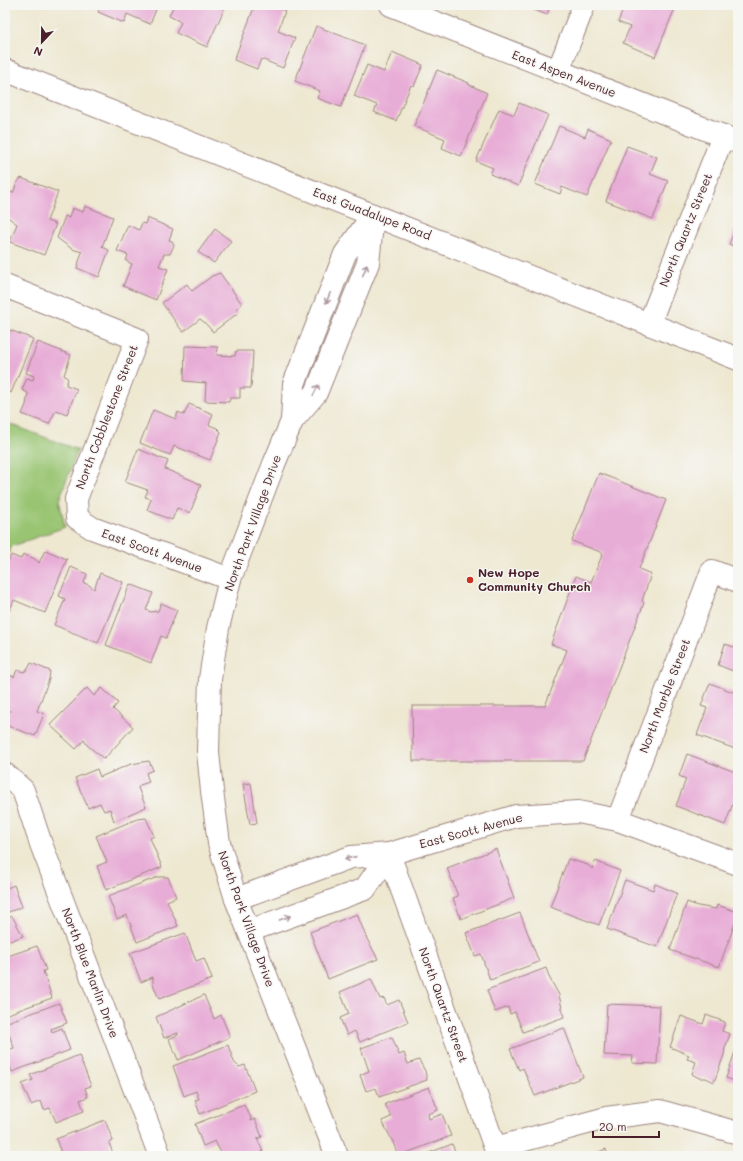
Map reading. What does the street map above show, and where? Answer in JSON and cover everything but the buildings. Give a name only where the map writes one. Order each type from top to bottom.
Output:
[{"type":"street","name":"East Aspen Avenue","points":[[391,5],[731,139]]},
{"type":"street","points":[[558,71],[584,5]]},
{"type":"street","name":"East Guadalupe Road","points":[[5,70],[738,359]]},
{"type":"street","name":"North Quartz Street","points":[[649,324],[731,139]]},
{"type":"street","name":"North Park Village Drive","points":[[337,1156],[236,899],[219,843],[208,752],[210,679],[218,628],[230,579],[292,421],[316,392],[368,263],[373,215]]},
{"type":"street","name":"North Cobblestone Street","points":[[5,286],[136,339],[76,499],[77,518]]},
{"type":"street","name":"East Scott Avenue","points":[[77,518],[92,528],[230,579]]},
{"type":"street","name":"North Marble Street","points":[[618,820],[712,571],[738,581]]},
{"type":"street","name":"North Blue Marlin Drive","points":[[5,774],[23,790],[41,844],[160,1156]]},
{"type":"street","name":"East Scott Avenue","points":[[236,899],[351,857],[389,854],[516,816],[578,812],[618,820],[738,864]]},
{"type":"street","points":[[249,931],[365,889],[389,854]]},
{"type":"street","name":"North Quartz Street","points":[[389,854],[496,1152]]},
{"type":"street","points":[[496,1152],[606,1118],[660,1111],[738,1133]]},
{"type":"green space","points":[[5,422],[78,450],[59,500],[65,527],[12,546],[5,561]]},
{"type":"place","name":"New Hope Community Church","points":[[470,580]]}]
